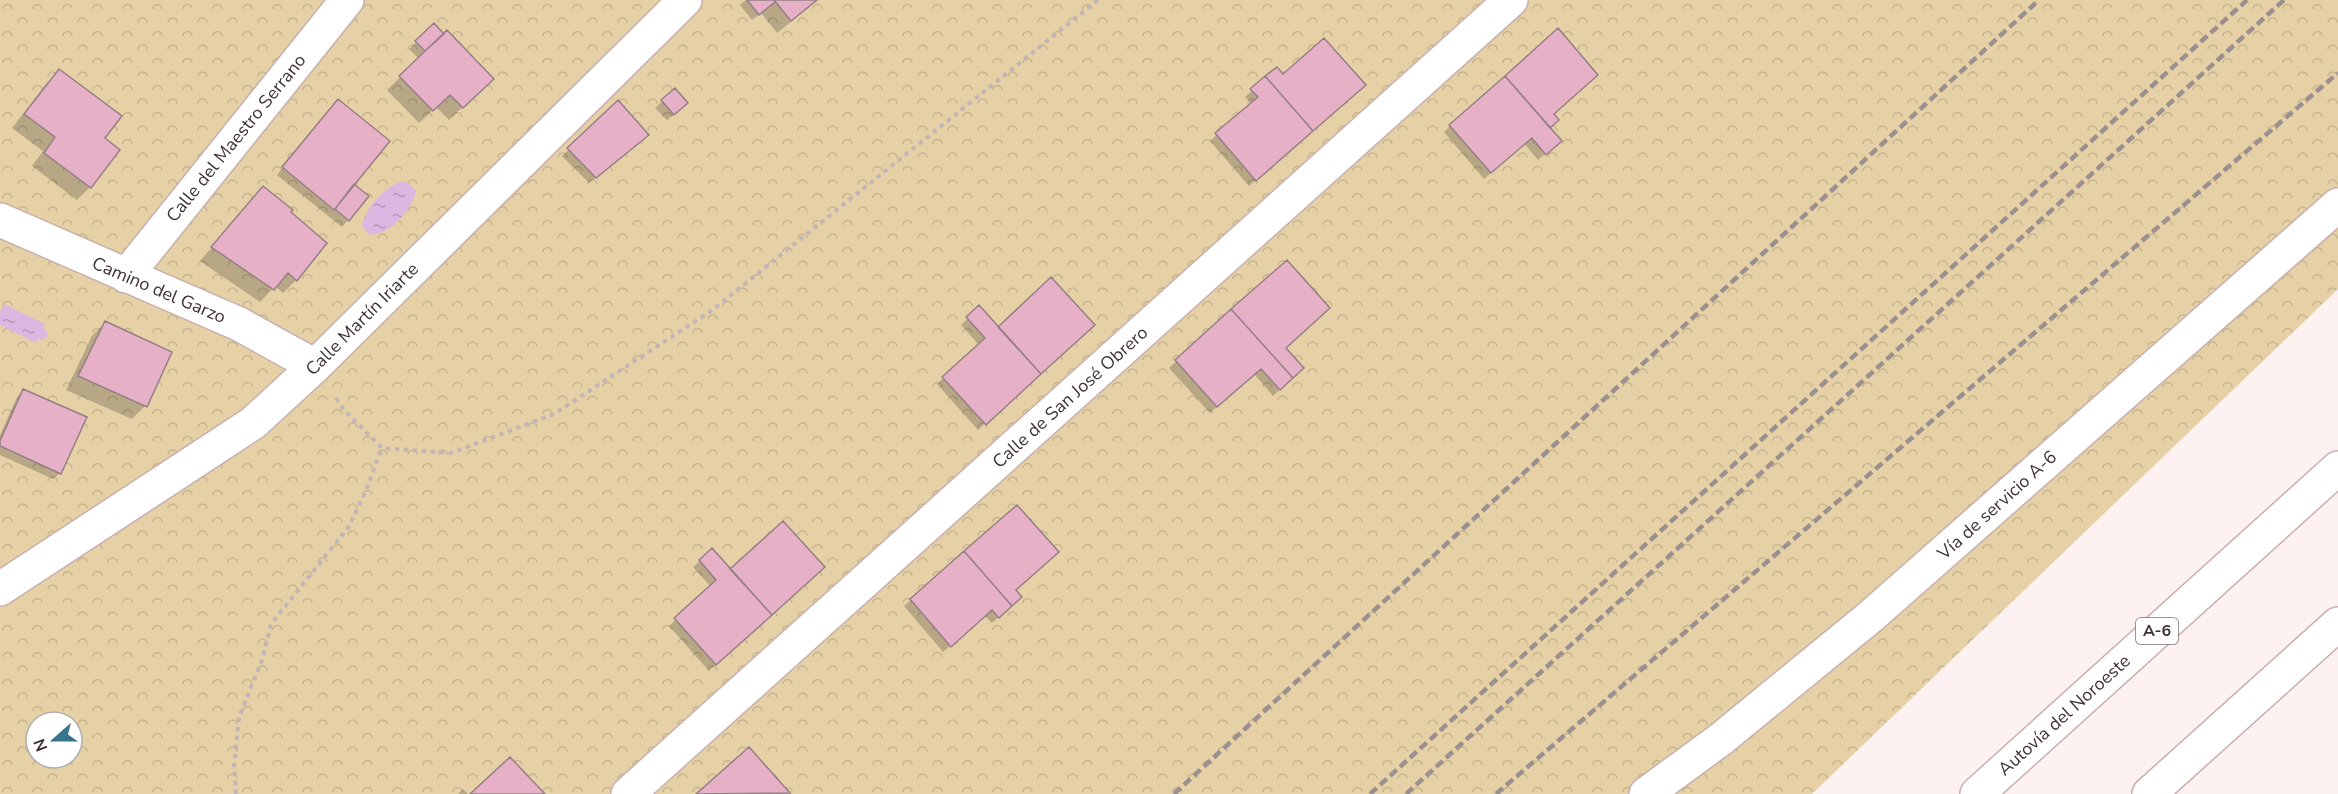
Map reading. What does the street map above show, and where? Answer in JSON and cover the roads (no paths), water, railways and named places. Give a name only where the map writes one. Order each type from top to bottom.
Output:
[{"type":"main road","name":"Calle del Maestro Serrano","points":[[126,276],[347,0]]},
{"type":"main road","name":"Calle Martín Iriarte","points":[[0,589],[253,423],[315,366],[685,0]]},
{"type":"main road","name":"Calle de San José Obrero","points":[[628,794],[1511,0]]},
{"type":"main road","name":"Vía de servicio A-6","points":[[1646,794],[1721,739],[1870,617],[2338,205]]},
{"type":"main road","name":"Camino del Garzo","points":[[0,220],[239,324],[315,366]]},
{"type":"main road","name":"Autovía del Noroeste","points":[[1977,794],[2338,468]]},
{"type":"main road","points":[[2149,794],[2338,624]]},
{"type":"water","points":[[403,181],[416,191],[405,214],[383,232],[368,234],[362,225],[372,204],[389,188]]},
{"type":"water","points":[[4,304],[45,324],[43,328],[47,331],[47,337],[42,340],[38,339],[36,343],[0,325],[0,313]]},
{"type":"railway","points":[[1174,794],[2039,0]]},
{"type":"railway","points":[[1370,794],[2247,0]]},
{"type":"railway","points":[[1406,794],[2284,0]]},
{"type":"railway","points":[[1496,794],[2338,73]]}]
